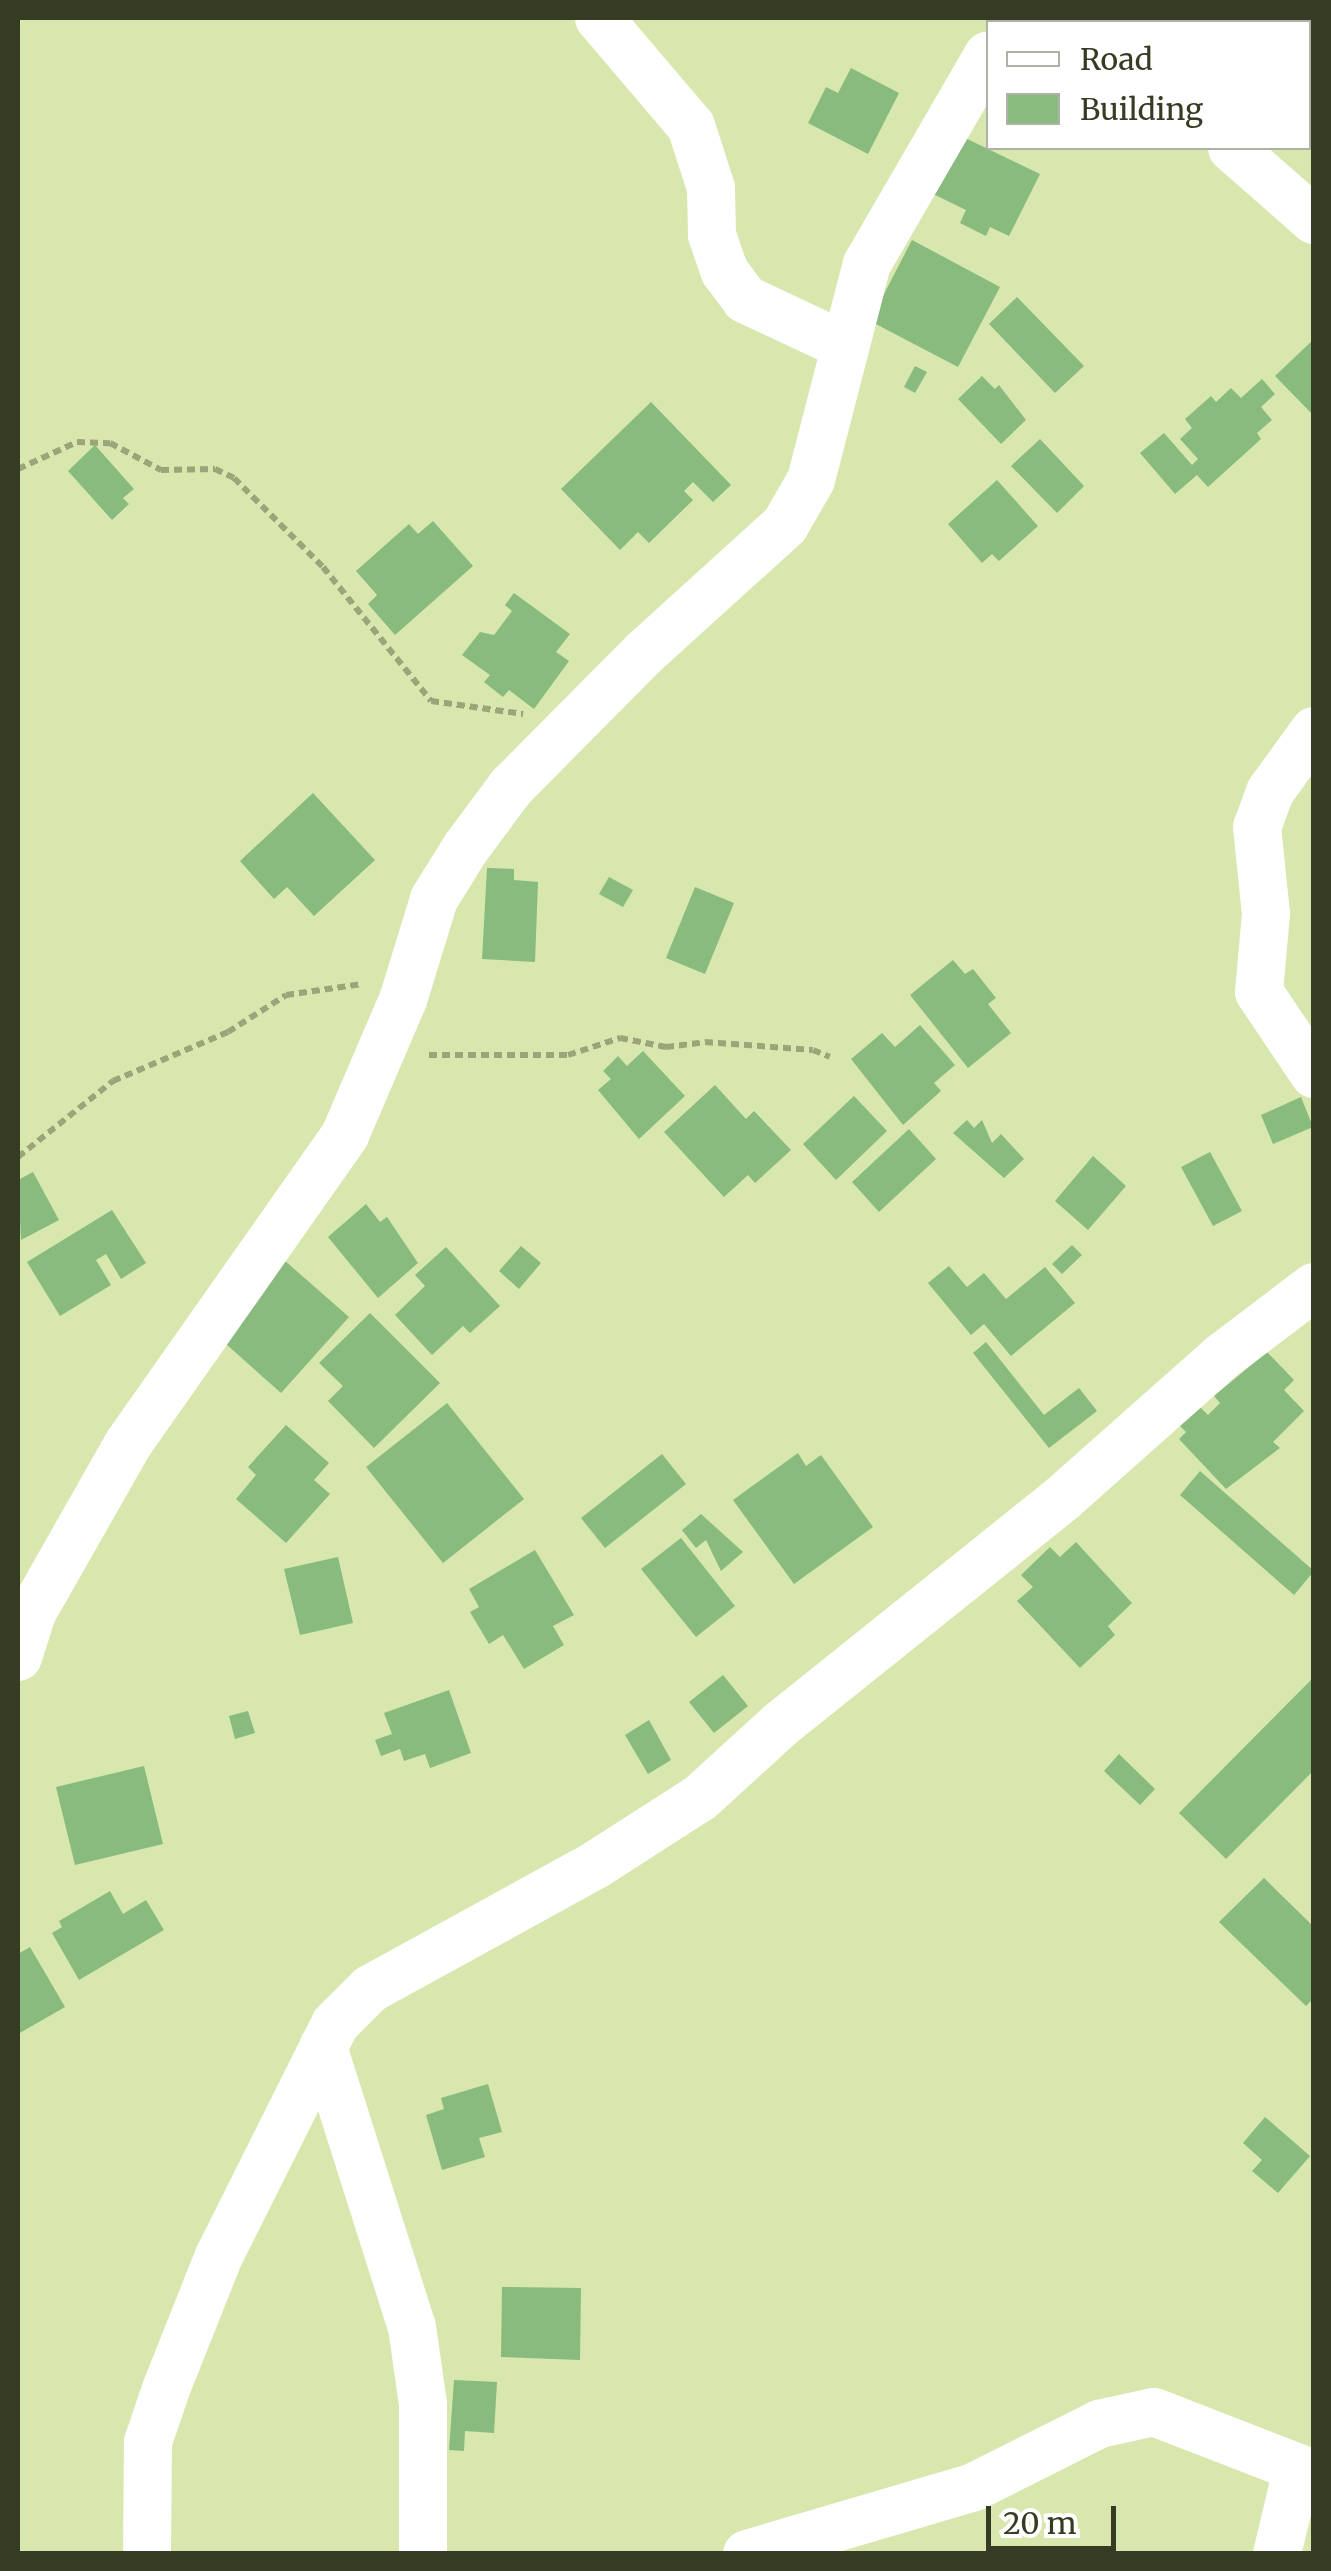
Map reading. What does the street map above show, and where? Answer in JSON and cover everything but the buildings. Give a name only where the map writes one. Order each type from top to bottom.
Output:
[{"type":"street","points":[[598,18],[691,126],[711,188],[712,235],[725,272],[744,299],[844,346]]},
{"type":"street","points":[[18,1657],[32,1613],[91,1505],[345,1136],[382,1054],[434,900],[465,849],[511,787],[785,525],[811,480],[867,264],[986,58]]},
{"type":"street","points":[[1234,150],[1314,220]]},
{"type":"street","points":[[1314,731],[1270,792],[1257,827],[1266,914],[1258,992],[1314,1074]]},
{"type":"street","points":[[147,2554],[148,2442],[166,2389],[219,2256],[335,2024],[370,1989],[548,1893],[700,1798],[782,1724],[1050,1509],[1223,1356],[1314,1287]]},
{"type":"street","points":[[324,2047],[375,2192],[412,2327],[423,2404],[423,2554]]},
{"type":"street","points":[[747,2554],[974,2487],[1100,2424],[1154,2412],[1196,2423],[1305,2472],[1276,2554]]},
{"type":"path","points":[[18,469],[77,442],[110,442],[175,473],[215,469],[274,514],[431,701],[483,712],[581,717]]},
{"type":"path","points":[[18,1157],[113,1081],[228,1032],[286,995],[408,980]]},
{"type":"path","points":[[382,1054],[568,1056],[620,1038],[666,1047],[705,1042],[814,1050],[830,1057]]}]
